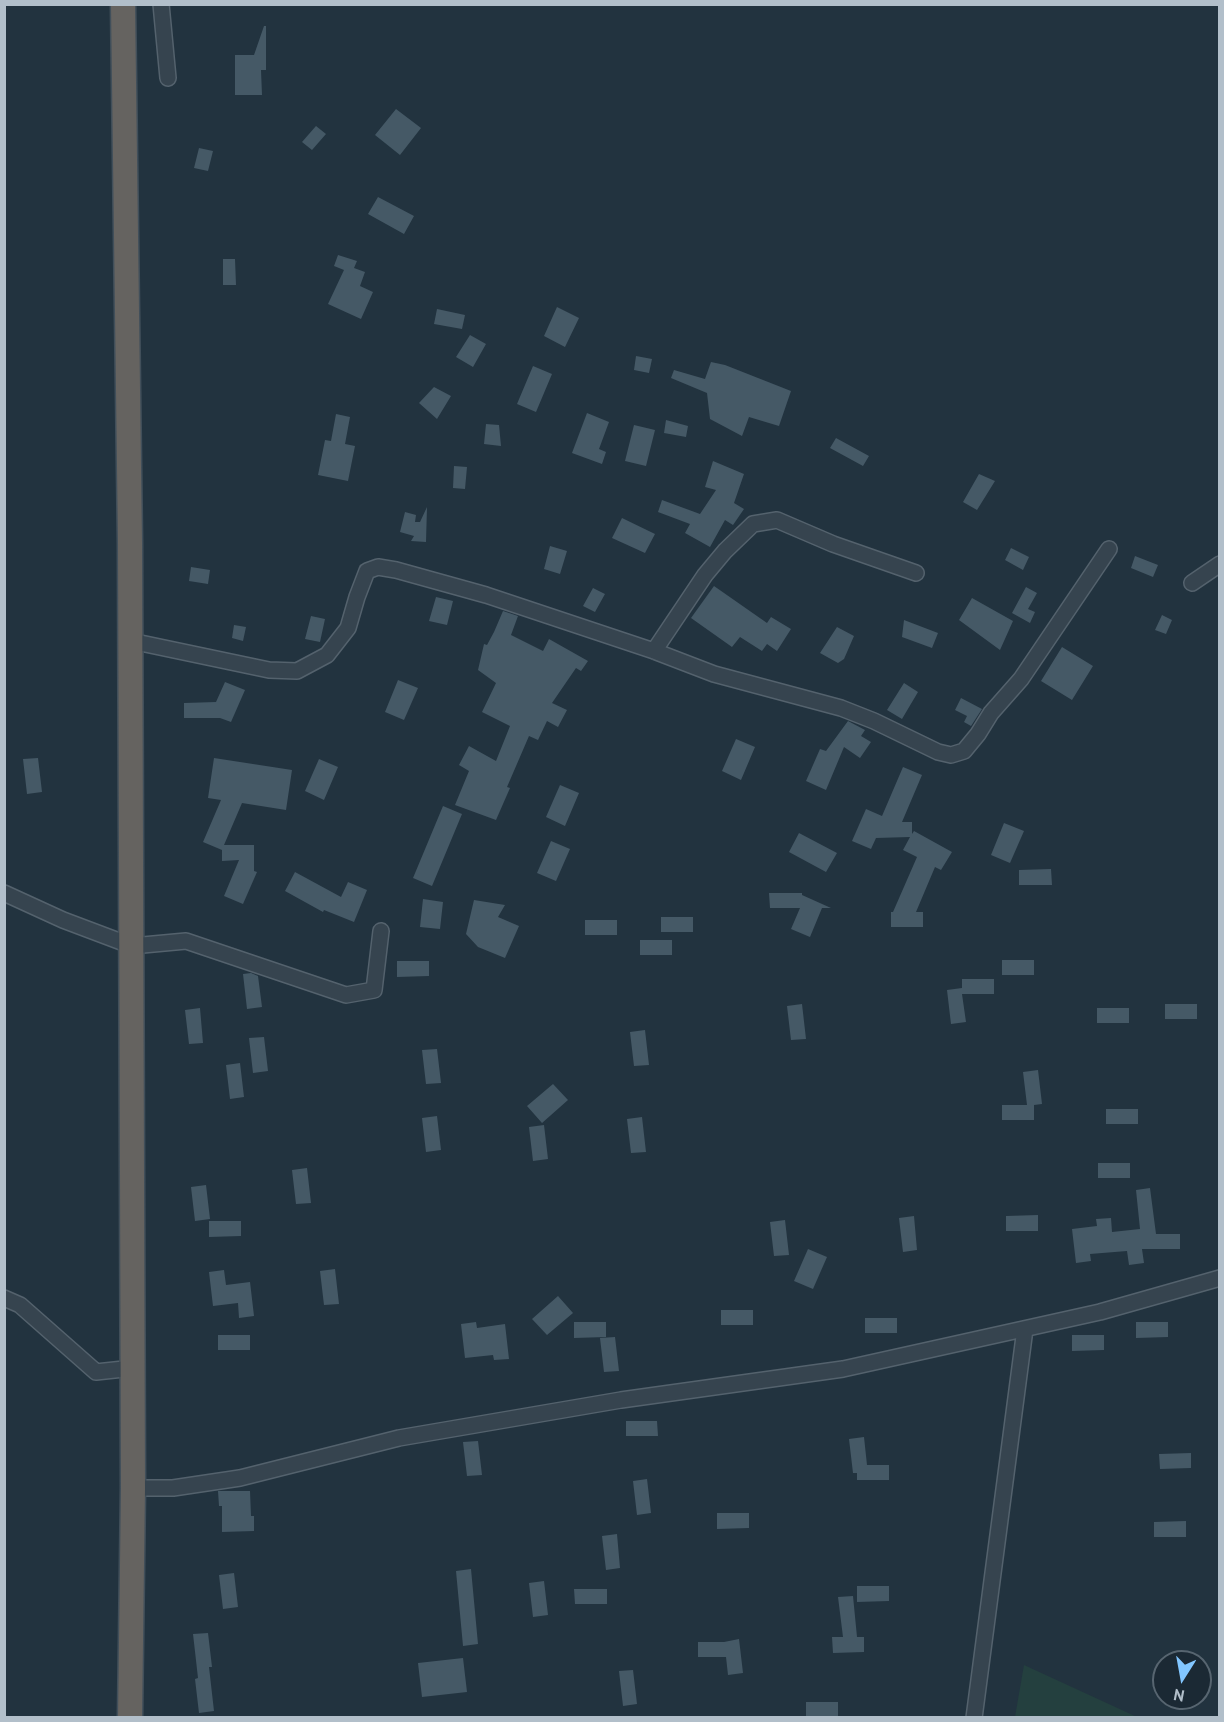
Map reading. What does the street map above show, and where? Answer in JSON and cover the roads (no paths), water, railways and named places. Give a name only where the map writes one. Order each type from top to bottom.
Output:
[{"type":"highway","points":[[123,4],[131,641],[133,1488],[130,1718]]},
{"type":"street","points":[[161,4],[168,78]]},
{"type":"street","points":[[654,651],[705,575],[725,551],[753,524],[777,520],[833,544],[916,573]]},
{"type":"street","points":[[131,641],[269,670],[297,671],[327,655],[348,628],[367,571],[378,567],[486,595],[654,651],[714,674],[841,708],[938,752],[951,755],[964,751],[978,734],[1020,679],[1109,549]]},
{"type":"street","points":[[1192,583],[1220,564]]},
{"type":"street","points":[[4,893],[63,920],[132,946],[186,941],[346,995],[374,990],[381,931]]},
{"type":"street","points":[[133,1488],[174,1488],[240,1478],[399,1438],[621,1400],[843,1369],[1100,1312],[1220,1278]]},
{"type":"street","points":[[4,1298],[20,1305],[96,1372],[132,1368]]},
{"type":"street","points":[[974,1718],[1025,1329]]}]
